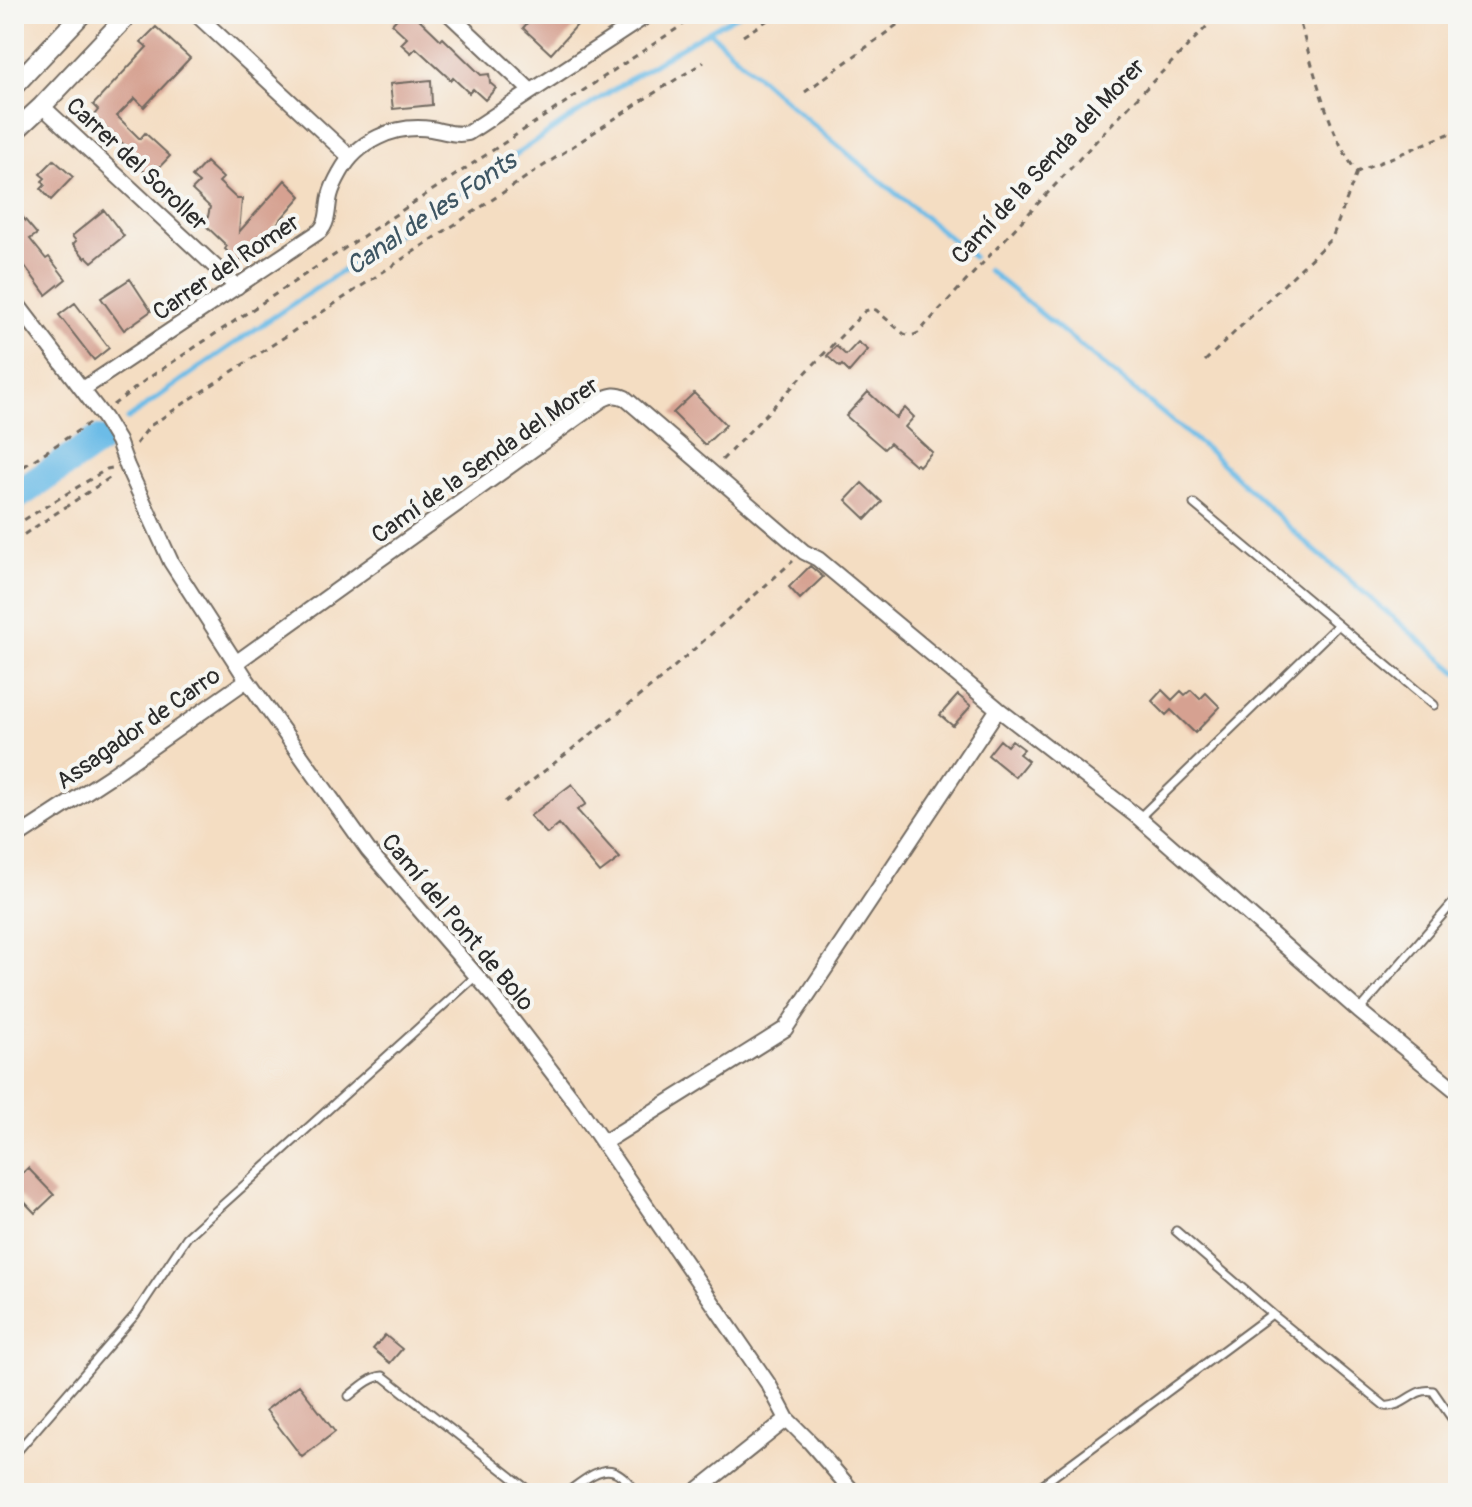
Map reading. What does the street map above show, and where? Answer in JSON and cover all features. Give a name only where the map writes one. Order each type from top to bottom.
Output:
[{"type":"street","points":[[14,86],[82,14]]},
{"type":"street","points":[[14,132],[129,14]]},
{"type":"street","points":[[196,14],[350,157]]},
{"type":"street","points":[[449,14],[531,91]]},
{"type":"street","name":"Carrer del Romer","points":[[83,389],[320,231],[325,226],[331,193],[340,173],[350,157],[372,140],[396,131],[420,128],[468,133],[649,14]]},
{"type":"street","name":"Carrer del Soroller","points":[[42,106],[237,287]]},
{"type":"street","name":"Camí del Pont de Bolo","points":[[14,300],[103,416],[118,441],[171,562],[247,680],[377,861],[476,976],[575,1102],[769,1385],[787,1419],[854,1493]]},
{"type":"street","name":"Camí de la Senda del Morer","points":[[237,662],[612,395],[625,398],[711,471]]},
{"type":"street","points":[[711,471],[804,552],[818,559],[998,709],[1139,818],[1359,1011],[1458,1092]]},
{"type":"street","name":"Assagador de Carro","points":[[14,839],[247,680]]},
{"type":"street","points":[[603,1143],[785,1029],[998,709]]},
{"type":"street","points":[[694,1493],[787,1419]]},
{"type":"lane","points":[[1194,504],[1434,705]]},
{"type":"lane","points":[[1139,818],[1338,625]]},
{"type":"lane","points":[[1359,1011],[1458,897]]},
{"type":"lane","points":[[14,1455],[135,1315],[187,1237],[476,976]]},
{"type":"lane","points":[[1176,1231],[1385,1406],[1401,1404],[1426,1389],[1433,1391],[1458,1427]]},
{"type":"lane","points":[[1031,1493],[1272,1314]]},
{"type":"lane","points":[[349,1396],[367,1382],[383,1376],[532,1493]]},
{"type":"lane","points":[[566,1493],[595,1474],[613,1471],[638,1493]]},
{"type":"path","points":[[14,473],[103,416],[147,379],[699,14]]},
{"type":"path","points":[[743,36],[777,14]]},
{"type":"path","points":[[805,92],[912,14]]},
{"type":"path","name":"Camí de la Senda del Morer","points":[[711,471],[865,311],[876,310],[909,336],[918,333],[1121,114],[1219,14]]},
{"type":"path","points":[[1297,14],[1330,119],[1348,160],[1357,172]]},
{"type":"path","points":[[14,541],[127,466],[137,441],[150,426],[704,62]]},
{"type":"path","points":[[1205,361],[1332,238],[1357,172],[1458,130]]},
{"type":"path","points":[[14,526],[107,469],[127,466]]},
{"type":"path","points":[[505,802],[656,683],[804,552]]},
{"type":"building","points":[[401,14],[414,14],[481,75],[489,74],[490,83],[496,88],[485,100],[473,89],[469,93],[453,78],[451,80],[416,48],[411,53],[401,44],[407,38],[392,24]]},
{"type":"building","points":[[535,14],[587,14],[551,54],[523,28]]},
{"type":"building","points":[[156,27],[190,58],[144,107],[135,98],[117,116],[140,139],[145,133],[170,156],[150,177],[126,154],[130,150],[91,119],[98,110],[93,105],[147,47],[141,42]]},
{"type":"building","points":[[431,80],[432,105],[393,109],[390,84]]},
{"type":"building","points":[[54,160],[73,177],[51,200],[41,189],[45,178],[40,174]]},
{"type":"building","points":[[206,162],[223,178],[219,182],[237,199],[242,199],[239,232],[285,180],[301,196],[268,234],[274,240],[238,262],[225,249],[227,246],[206,226],[210,207],[192,190],[199,183],[192,177]]},
{"type":"building","points":[[14,207],[37,234],[30,239],[66,279],[46,295],[14,251]]},
{"type":"building","points":[[104,210],[124,236],[92,262],[73,244],[76,241],[72,236]]},
{"type":"building","points":[[130,279],[151,311],[124,330],[101,298]]},
{"type":"building","points":[[75,303],[109,348],[94,360],[59,315]]},
{"type":"building","points":[[858,342],[868,350],[849,372],[827,356],[836,346],[846,355]]},
{"type":"building","points":[[868,392],[896,418],[905,408],[914,417],[905,427],[932,452],[919,466],[890,443],[884,449],[846,416]]},
{"type":"building","points":[[694,393],[726,425],[705,445],[673,413]]},
{"type":"building","points":[[862,483],[882,502],[866,519],[846,500]]},
{"type":"building","points":[[810,566],[823,577],[800,599],[789,587]]},
{"type":"building","points":[[1162,690],[1172,700],[1181,691],[1185,695],[1191,690],[1200,699],[1206,693],[1220,707],[1195,733],[1171,710],[1166,715],[1152,701]]},
{"type":"building","points":[[958,695],[971,706],[953,726],[940,715]]},
{"type":"building","points":[[1000,740],[1007,746],[1012,740],[1024,749],[1019,754],[1028,761],[1015,777],[988,755]]},
{"type":"building","points":[[572,784],[586,804],[577,810],[620,858],[600,873],[559,824],[547,834],[530,816]]},
{"type":"building","points":[[28,1168],[54,1195],[35,1213],[14,1191],[14,1181]]},
{"type":"building","points":[[385,1335],[402,1349],[390,1363],[373,1349]]},
{"type":"building","points":[[299,1385],[335,1432],[302,1457],[266,1410]]},
{"type":"waterway","name":"Canal de les Fonts","points":[[128,419],[587,107],[739,14]]},
{"type":"waterway","points":[[709,31],[806,118],[973,257]]},
{"type":"waterway","points":[[988,270],[1210,452],[1306,543],[1458,673]]},
{"type":"waterway","name":"Canal de les Fonts","points":[[14,497],[98,441]]}]
